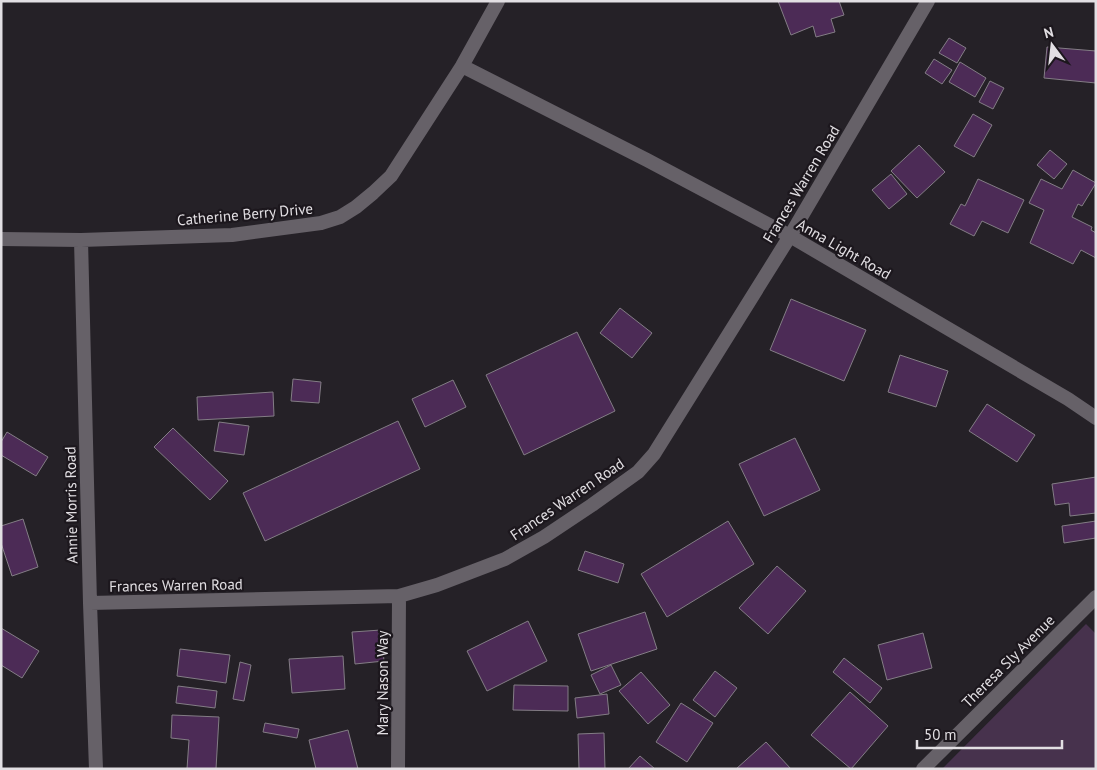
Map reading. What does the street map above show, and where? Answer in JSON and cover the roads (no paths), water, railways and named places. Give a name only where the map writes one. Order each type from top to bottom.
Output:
[{"type":"street","name":"Catherine Berry Drive","points":[[1,239],[81,240],[232,235],[321,224],[340,217],[373,194],[391,176],[462,66],[498,1]]},
{"type":"street","name":"Frances Warren Road","points":[[90,603],[399,596],[437,586],[505,559],[544,537],[638,472],[654,454],[790,236],[928,1]]},
{"type":"street","name":"Anna Light Road","points":[[462,66],[648,160],[790,236],[1068,399],[1096,418]]},
{"type":"street","name":"Annie Morris Road","points":[[81,240],[96,769]]},
{"type":"street","name":"Mary Nason Way","points":[[398,769],[399,596]]},
{"type":"street","name":"Theresa Sly Avenue","points":[[923,769],[1096,597]]}]
